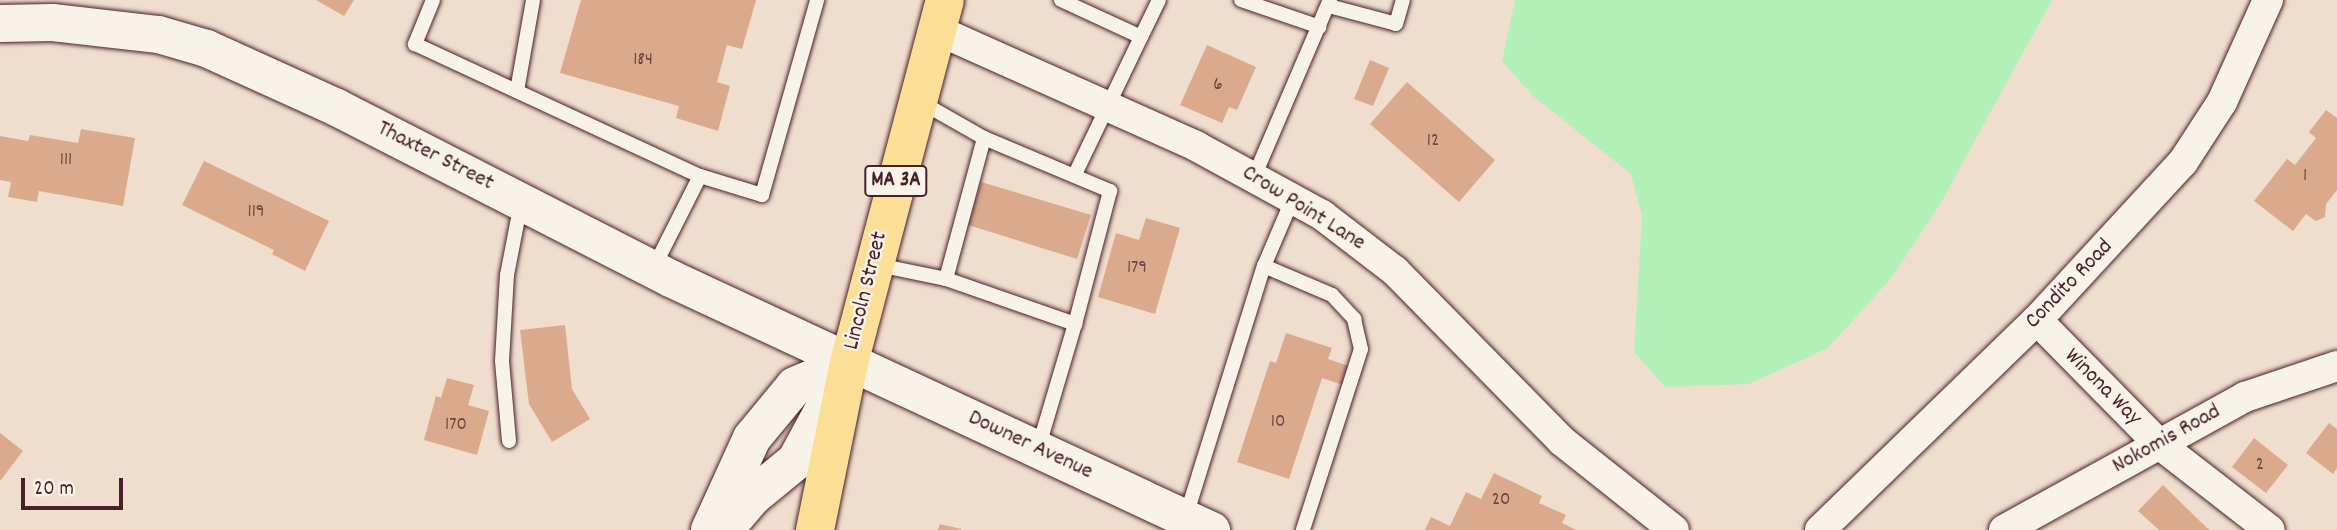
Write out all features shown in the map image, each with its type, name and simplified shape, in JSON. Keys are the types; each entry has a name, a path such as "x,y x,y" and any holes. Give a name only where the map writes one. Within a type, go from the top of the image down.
{"main road":[{"name":"Lincoln Street","path":"710,530 752,439 795,386 849,363 941,15"},
{"path":"724,530 752,497 796,461 849,363"},
{"name":"MA 3A","path":"815,530 849,363"}],"street":[{"name":"Condito Road","path":"1820,530 2037,320 2183,162 2221,102 2268,0"},
{"name":"Crow Point Lane","path":"941,15 1105,104 1293,198 1377,255 1562,441 1664,527"},
{"name":"Thaxter Street","path":"0,23 52,22 158,34 206,48 336,107 653,269 849,363"},
{"name":"Winona Way","path":"2037,320 2159,444 2270,530"},
{"name":"Downer Avenue","path":"849,363 1198,524"},
{"name":"Nokomis Road","path":"2004,530 2245,397 2337,366"}],"lane":[{"path":"433,0 415,44 700,176 762,195 817,0"},
{"path":"517,91 533,0"},
{"path":"1062,0 1141,37"},
{"path":"1074,176 1105,104 1159,0"},
{"path":"1241,0 1320,27"},
{"path":"1254,177 1329,3 1396,24 1403,0"},
{"path":"918,101 984,138 1110,191 1038,450"},
{"path":"946,279 984,138"},
{"path":"653,269 700,176"},
{"path":"1198,524 1264,266 1293,198"},
{"path":"509,441 502,361 507,275 521,202"},
{"path":"873,265 946,279 1075,324"},
{"path":"1264,266 1332,295 1354,319 1361,348 1303,530"}],"green space":[{"path":"1515,0 2052,0 1939,206 1892,277 1828,348 1749,384 1665,387 1634,352 1642,216 1631,174 1533,96 1502,61"}],"building":[{"path":"316,0 354,0 344,16"},
{"path":"581,0 756,0 742,49 727,45 717,82 730,86 718,131 676,118 679,106 560,73"},
{"path":"1207,45 1256,67 1237,110 1229,107 1222,123 1180,105"},
{"path":"1370,60 1389,68 1373,106 1354,99"},
{"path":"1407,82 1495,160 1459,202 1370,124"},
{"path":"2326,110 2337,118 2337,190 2326,204 2325,217 2316,221 2306,214 2293,231 2254,201 2287,159 2295,165 2316,138 2309,132"},
{"path":"81,129 135,138 123,206 39,191 37,202 8,197 11,182 0,180 0,136 28,141 30,135 78,143"},
{"path":"204,161 329,221 305,271 272,254 274,250 182,205"},
{"path":"981,182 1091,215 1077,259 968,225"},
{"path":"1146,218 1180,228 1155,314 1098,297 1116,233 1139,240"},
{"path":"565,325 572,389 590,419 552,442 529,404 520,330"},
{"path":"1286,333 1332,348 1328,359 1349,366 1343,385 1322,378 1289,479 1237,462 1270,361 1276,363"},
{"path":"447,378 474,385 468,405 489,411 477,455 424,440 436,396 441,398"},
{"path":"2329,423 2337,429 2337,468 2333,474 2306,453"},
{"path":"0,433 23,451 0,481"},
{"path":"2254,438 2288,465 2266,493 2232,467"},
{"path":"1494,473 1542,496 1539,503 1566,515 1562,523 1576,530 1425,530 1431,517 1450,526 1466,492 1481,499"},
{"path":"2163,485 2209,530 2159,530 2138,511"},
{"path":"940,524 961,529 961,530 938,530"}]}
